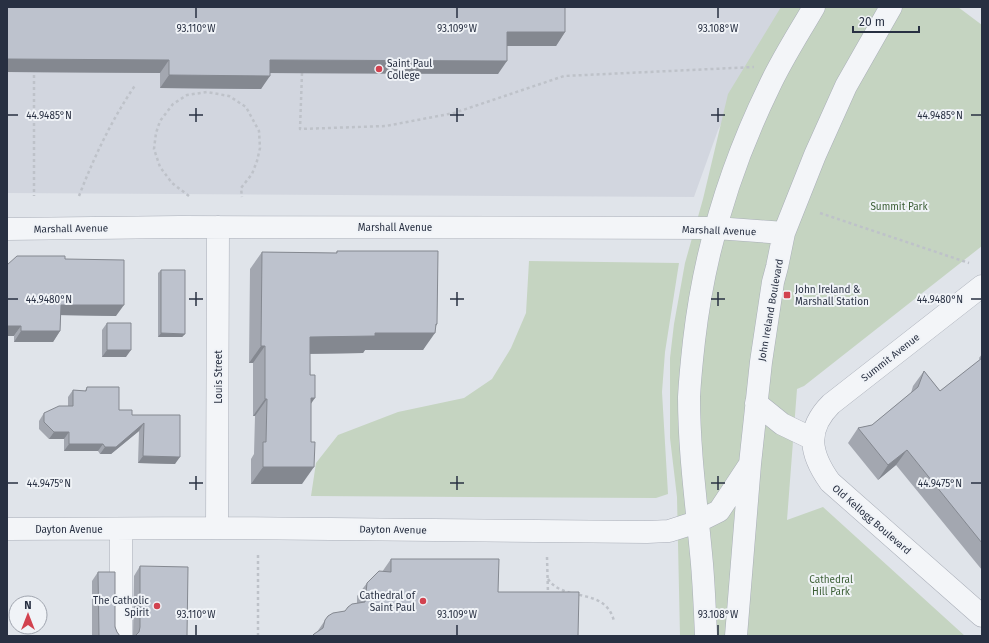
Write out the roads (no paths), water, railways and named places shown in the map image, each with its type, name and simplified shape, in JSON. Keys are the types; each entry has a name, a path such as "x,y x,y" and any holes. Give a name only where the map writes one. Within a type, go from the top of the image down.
{"street":[{"path":"706,636 702,564 690,435 689,395 697,315 704,275 736,161 752,122 781,63 814,7"},
{"name":"John Ireland Boulevard","path":"736,636 756,403 767,316 784,233 815,155 846,86 891,7"},
{"name":"Marshall Avenue","path":"7,229 218,227 716,228 784,233"},
{"name":"Louis Street","path":"217,528 218,227"},
{"name":"Summit Avenue","path":"813,439 816,424 822,413 830,404 982,286"},
{"path":"756,403 782,424 813,439"},
{"name":"Old Kellogg Boulevard","path":"813,439 819,464 830,482 982,616"},
{"name":"Dayton Avenue","path":"7,529 217,528 669,531 697,522 719,511 750,464"},
{"path":"121,529 121,636"}],"place":[{"name":"Saint Paul College","path":"379,69"},
{"name":"John Ireland & Marshall Station","path":"787,295"},
{"name":"Cathedral of Saint Paul","path":"423,601"},
{"name":"The Catholic Spirit","path":"157,606"}],"park label":[{"name":"Summit Park","path":"899,206"},
{"name":"Cathedral Hill Park","path":"831,584"}]}
